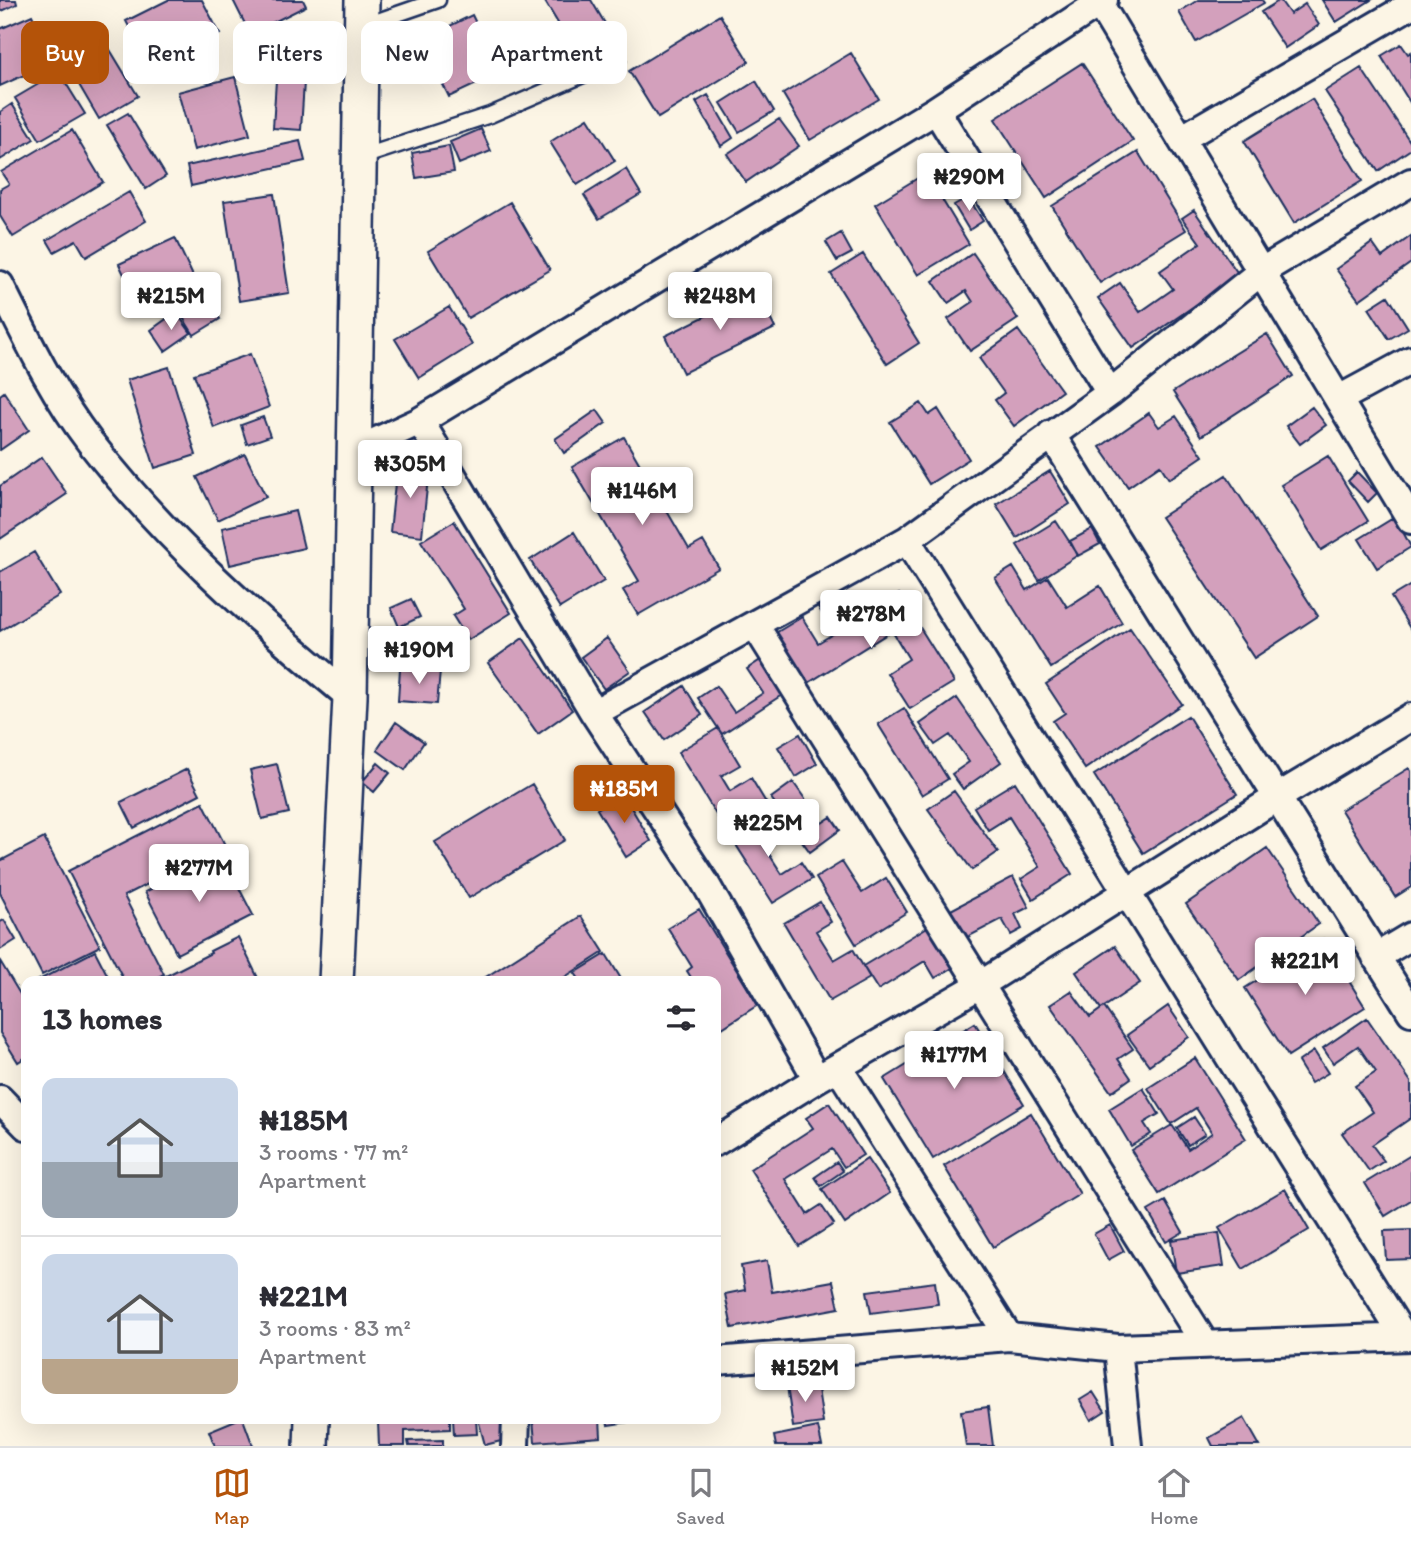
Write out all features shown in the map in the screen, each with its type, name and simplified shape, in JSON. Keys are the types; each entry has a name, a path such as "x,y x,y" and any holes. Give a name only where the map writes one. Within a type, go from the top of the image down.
{"street":[{"path":"355,451 420,421 936,110 1101,1 1411,520"},
{"path":"1181,139 1411,5"},
{"path":"335,976 349,697 361,13"},
{"path":"936,110 1110,393"},
{"path":"594,713 907,540 1051,433 1110,393 1262,271 1411,182"},
{"path":"0,285 43,372 90,442 170,536 265,627 349,697"},
{"path":"1339,399 1411,360"},
{"path":"420,421 594,713 827,1073 1009,1337"},
{"path":"1051,433 1411,1012"},
{"path":"907,540 1408,1337"},
{"path":"755,625 1205,1343"},
{"path":"721,1139 827,1073 980,985 1276,798 1411,717"},
{"path":"1376,957 1411,936"},
{"path":"0,1099 21,1121"},
{"path":"721,1361 1009,1337 1118,1348 1408,1337"},
{"path":"1118,1348 1128,1446"},
{"path":"311,1446 312,1424"},
{"path":"515,1446 516,1424"}],"lane":[{"path":"361,13 438,0"},
{"path":"359,158 490,115 562,84"}],"building":[{"path":"0,0 16,0 17,4 0,12"},
{"path":"168,0 202,0 213,21 126,21"},
{"path":"233,0 303,0 306,6 276,21 244,21"},
{"path":"544,0 591,0 604,21 557,21"},
{"path":"1198,0 1262,0 1264,3 1196,42 1179,12"},
{"path":"1280,0 1290,14 1305,4 1319,25 1285,48 1261,12"},
{"path":"1322,0 1371,0 1336,22"},
{"path":"32,15 35,21 21,21 21,76 0,86 0,29"},
{"path":"472,15 475,21 467,21 467,84 477,84 449,97 443,84 453,84 453,24"},
{"path":"720,15 749,62 658,118 629,71"},
{"path":"1401,44 1408,54 1411,52 1411,104 1381,56"},
{"path":"109,48 123,71 123,84 131,84 138,96 99,119 79,84 109,84"},
{"path":"851,53 879,99 810,140 783,94"},
{"path":"1082,63 1133,141 1046,198 995,119"},
{"path":"1361,68 1411,143 1411,149 1378,171 1325,91"},
{"path":"233,78 233,84 237,84 250,135 194,150 178,92 219,84 219,81"},
{"path":"756,81 774,111 739,132 721,103"},
{"path":"39,84 66,84 85,114 40,140 15,98"},
{"path":"276,84 304,84 301,130 273,128"},
{"path":"708,95 733,138 721,146 696,102"},
{"path":"1312,99 1362,181 1294,223 1244,141"},
{"path":"12,104 34,139 0,160 0,112"},
{"path":"128,113 166,176 146,189 107,125"},
{"path":"588,118 615,161 577,185 550,142"},
{"path":"779,119 799,146 746,182 727,154"},
{"path":"481,129 491,151 459,164 450,142"},
{"path":"72,130 103,182 13,237 0,216 0,189 9,184 1,172"},
{"path":"300,141 305,161 191,186 187,166"},
{"path":"449,146 454,172 416,178 412,153"},
{"path":"1138,152 1186,230 1100,283 1052,206"},
{"path":"626,169 641,194 599,219 584,195"},
{"path":"926,173 969,244 918,275 875,204"},
{"path":"129,192 146,221 86,257 76,240 54,252 47,240"},
{"path":"274,194 289,293 239,301 224,201"},
{"path":"968,197 983,221 969,230 954,205"},
{"path":"510,202 550,270 468,318 428,251"},
{"path":"1194,210 1239,275 1133,348 1098,298 1120,283 1140,312 1173,289 1160,271 1200,243 1182,218"},
{"path":"841,233 852,253 837,261 826,242"},
{"path":"1411,236 1411,263 1359,300 1336,269 1372,243 1382,257"},
{"path":"175,238 193,276 137,302 119,264"},
{"path":"973,253 1018,319 970,351 948,319 973,302 966,291 948,303 933,281"},
{"path":"863,254 919,343 887,364 831,274"},
{"path":"196,281 220,319 194,335 170,297"},
{"path":"756,291 775,328 683,373 665,336"},
{"path":"1388,296 1408,328 1389,339 1369,308"},
{"path":"449,307 472,345 419,378 395,339"},
{"path":"176,312 191,333 165,351 151,330"},
{"path":"1018,330 1062,391 1014,426 995,400 1004,393 979,358"},
{"path":"1267,334 1293,376 1201,436 1173,392"},
{"path":"250,354 269,407 214,428 194,374"},
{"path":"169,367 196,455 155,468 127,380"},
{"path":"4,392 29,430 0,450 0,395"},
{"path":"921,403 929,415 938,409 969,459 929,484 890,422"},
{"path":"1312,407 1326,425 1300,444 1286,426"},
{"path":"597,410 606,423 564,453 555,439"},
{"path":"1149,413 1159,427 1176,416 1203,456 1169,479 1160,465 1128,487 1100,447"},
{"path":"263,417 270,436 247,444 241,425"},
{"path":"624,437 689,549 703,541 719,568 638,615 623,590 639,581 572,467"},
{"path":"245,454 266,497 218,520 197,477"},
{"path":"1328,456 1368,521 1321,550 1281,485"},
{"path":"42,457 67,494 0,539 0,486"},
{"path":"397,464 429,468 422,536 390,532"},
{"path":"1050,471 1070,504 1017,538 996,504"},
{"path":"1357,472 1377,493 1368,502 1348,481"},
{"path":"1226,475 1318,616 1254,658 1161,517"},
{"path":"295,511 304,548 230,565 222,528"},
{"path":"1395,517 1411,547 1377,568 1359,539"},
{"path":"454,521 511,613 468,640 453,616 464,609 421,541"},
{"path":"1056,521 1078,555 1039,580 1017,545"},
{"path":"1092,529 1100,544 1078,556 1070,541"},
{"path":"574,532 604,581 560,608 530,560"},
{"path":"34,552 60,595 0,631 0,572"},
{"path":"1013,567 1027,590 1048,577 1067,607 1100,586 1122,623 1051,668 995,578"},
{"path":"1411,585 1411,630 1391,597"},
{"path":"839,592 855,619 833,631 817,605"},
{"path":"899,594 954,682 910,709 887,673 909,659 892,631 805,685 774,634 802,617 818,643"},
{"path":"411,599 420,617 399,627 391,608"},
{"path":"1130,628 1182,704 1085,769 1053,721 1065,713 1046,684"},
{"path":"523,638 572,710 538,734 488,663"},
{"path":"607,638 630,671 604,689 581,657"},
{"path":"765,657 788,691 722,734 698,698 716,686 734,712 763,693 747,669"},
{"path":"400,668 440,671 437,704 398,701"},
{"path":"684,686 702,715 664,740 645,712"},
{"path":"957,698 1001,762 963,789 952,774 969,762 950,735 935,745 920,724"},
{"path":"904,708 948,779 922,795 878,724"},
{"path":"1188,716 1237,794 1143,853 1094,775"},
{"path":"396,722 424,742 405,770 377,750"},
{"path":"718,728 740,765 721,776 730,791 751,778 768,806 726,831 678,752"},
{"path":"800,734 817,764 796,777 778,747"},
{"path":"378,763 390,773 374,792 362,782"},
{"path":"277,764 289,813 262,819 250,770"},
{"path":"1409,768 1411,887 1395,897 1341,810"},
{"path":"187,769 200,794 134,828 121,802"},
{"path":"793,782 822,823 831,817 840,830 810,852 771,798"},
{"path":"1015,782 1072,874 1033,899 1021,879 1040,867 1009,817 988,830 974,807"},
{"path":"532,784 565,840 469,898 435,842"},
{"path":"954,791 998,852 972,870 928,809"},
{"path":"623,794 651,841 626,857 597,809"},
{"path":"203,802 225,845 124,896 164,974 160,976 122,976 68,871"},
{"path":"769,813 782,834 764,846 782,874 801,862 812,879 773,903 731,837"},
{"path":"44,838 100,946 42,975 0,893 0,861"},
{"path":"1267,848 1319,924 1239,980 1186,904"},
{"path":"221,853 253,915 177,954 145,892"},
{"path":"842,862 862,893 886,878 907,912 856,944 816,878"},
{"path":"1013,877 1029,907 1015,914 1022,929 1011,935 1002,919 962,940 947,912"},
{"path":"820,902 831,922 816,931 834,960 853,949 870,978 830,1001 784,923"},
{"path":"699,909 758,1005 722,1028 721,976 690,976 687,971 692,967 668,928"},
{"path":"581,916 604,952 566,976 487,976"},
{"path":"4,920 16,940 0,950 0,922"},
{"path":"929,926 954,967 935,978 925,961 878,990 863,966"},
{"path":"238,937 257,976 166,976 211,953 210,951"},
{"path":"1323,939 1365,1007 1288,1056 1245,988"},
{"path":"1115,946 1140,983 1101,1009 1076,972"},
{"path":"95,951 108,976 47,976"},
{"path":"606,954 619,976 577,976 575,973"},
{"path":"0,961 21,996 21,1060 18,1062 0,1033"},
{"path":"1071,991 1090,1017 1104,1007 1133,1049 1118,1059 1131,1078 1111,1092 1050,1005"},
{"path":"1168,1006 1189,1037 1149,1065 1127,1035"},
{"path":"1367,1018 1411,1082 1411,1118 1372,1145 1384,1161 1369,1171 1342,1133 1373,1112 1355,1086 1376,1072 1358,1046 1333,1063 1323,1048"},
{"path":"975,1023 1024,1104 933,1159 884,1079"},
{"path":"1314,1051 1328,1073 1311,1083 1298,1062"},
{"path":"1195,1058 1246,1139 1159,1194 1131,1150 1172,1125 1188,1149 1212,1133 1196,1108 1171,1124 1148,1088"},
{"path":"1143,1088 1159,1114 1144,1123 1151,1134 1131,1146 1109,1109"},
{"path":"829,1103 863,1155 844,1167 832,1149 785,1179 807,1214 821,1205 834,1224 799,1246 750,1169 813,1128 806,1118"},
{"path":"1031,1113 1080,1194 993,1247 944,1166"},
{"path":"1194,1117 1205,1134 1188,1145 1177,1128"},
{"path":"1411,1155 1411,1200 1385,1216 1365,1183"},
{"path":"867,1159 890,1193 845,1224 822,1189"},
{"path":"837,1162 843,1171 821,1186 815,1177"},
{"path":"1285,1189 1309,1230 1243,1269 1219,1228"},
{"path":"1165,1201 1183,1232 1166,1242 1148,1211"},
{"path":"1110,1225 1124,1251 1108,1260 1094,1234"},
{"path":"1411,1230 1411,1259 1386,1260 1384,1231"},
{"path":"1219,1233 1224,1266 1176,1273 1171,1240"},
{"path":"767,1261 772,1292 833,1281 839,1308 732,1328 725,1294 745,1290 741,1266"},
{"path":"935,1282 938,1304 871,1313 867,1291"},
{"path":"817,1382 823,1423 793,1427 787,1386"},
{"path":"1093,1392 1105,1411 1091,1420 1080,1400"},
{"path":"988,1407 993,1446 966,1446 961,1411"},
{"path":"1244,1418 1260,1446 1213,1446 1209,1438"},
{"path":"226,1424 245,1424 253,1446 215,1446 209,1431"},
{"path":"378,1424 450,1424 450,1429 405,1431 405,1446 379,1446"},
{"path":"453,1424 476,1424 477,1434 454,1435"},
{"path":"479,1424 505,1424 509,1439 485,1445"},
{"path":"533,1424 600,1424 601,1437 535,1442"},
{"path":"818,1427 822,1446 776,1446 774,1436"},
{"path":"443,1440 443,1446 409,1446 408,1441"}]}
